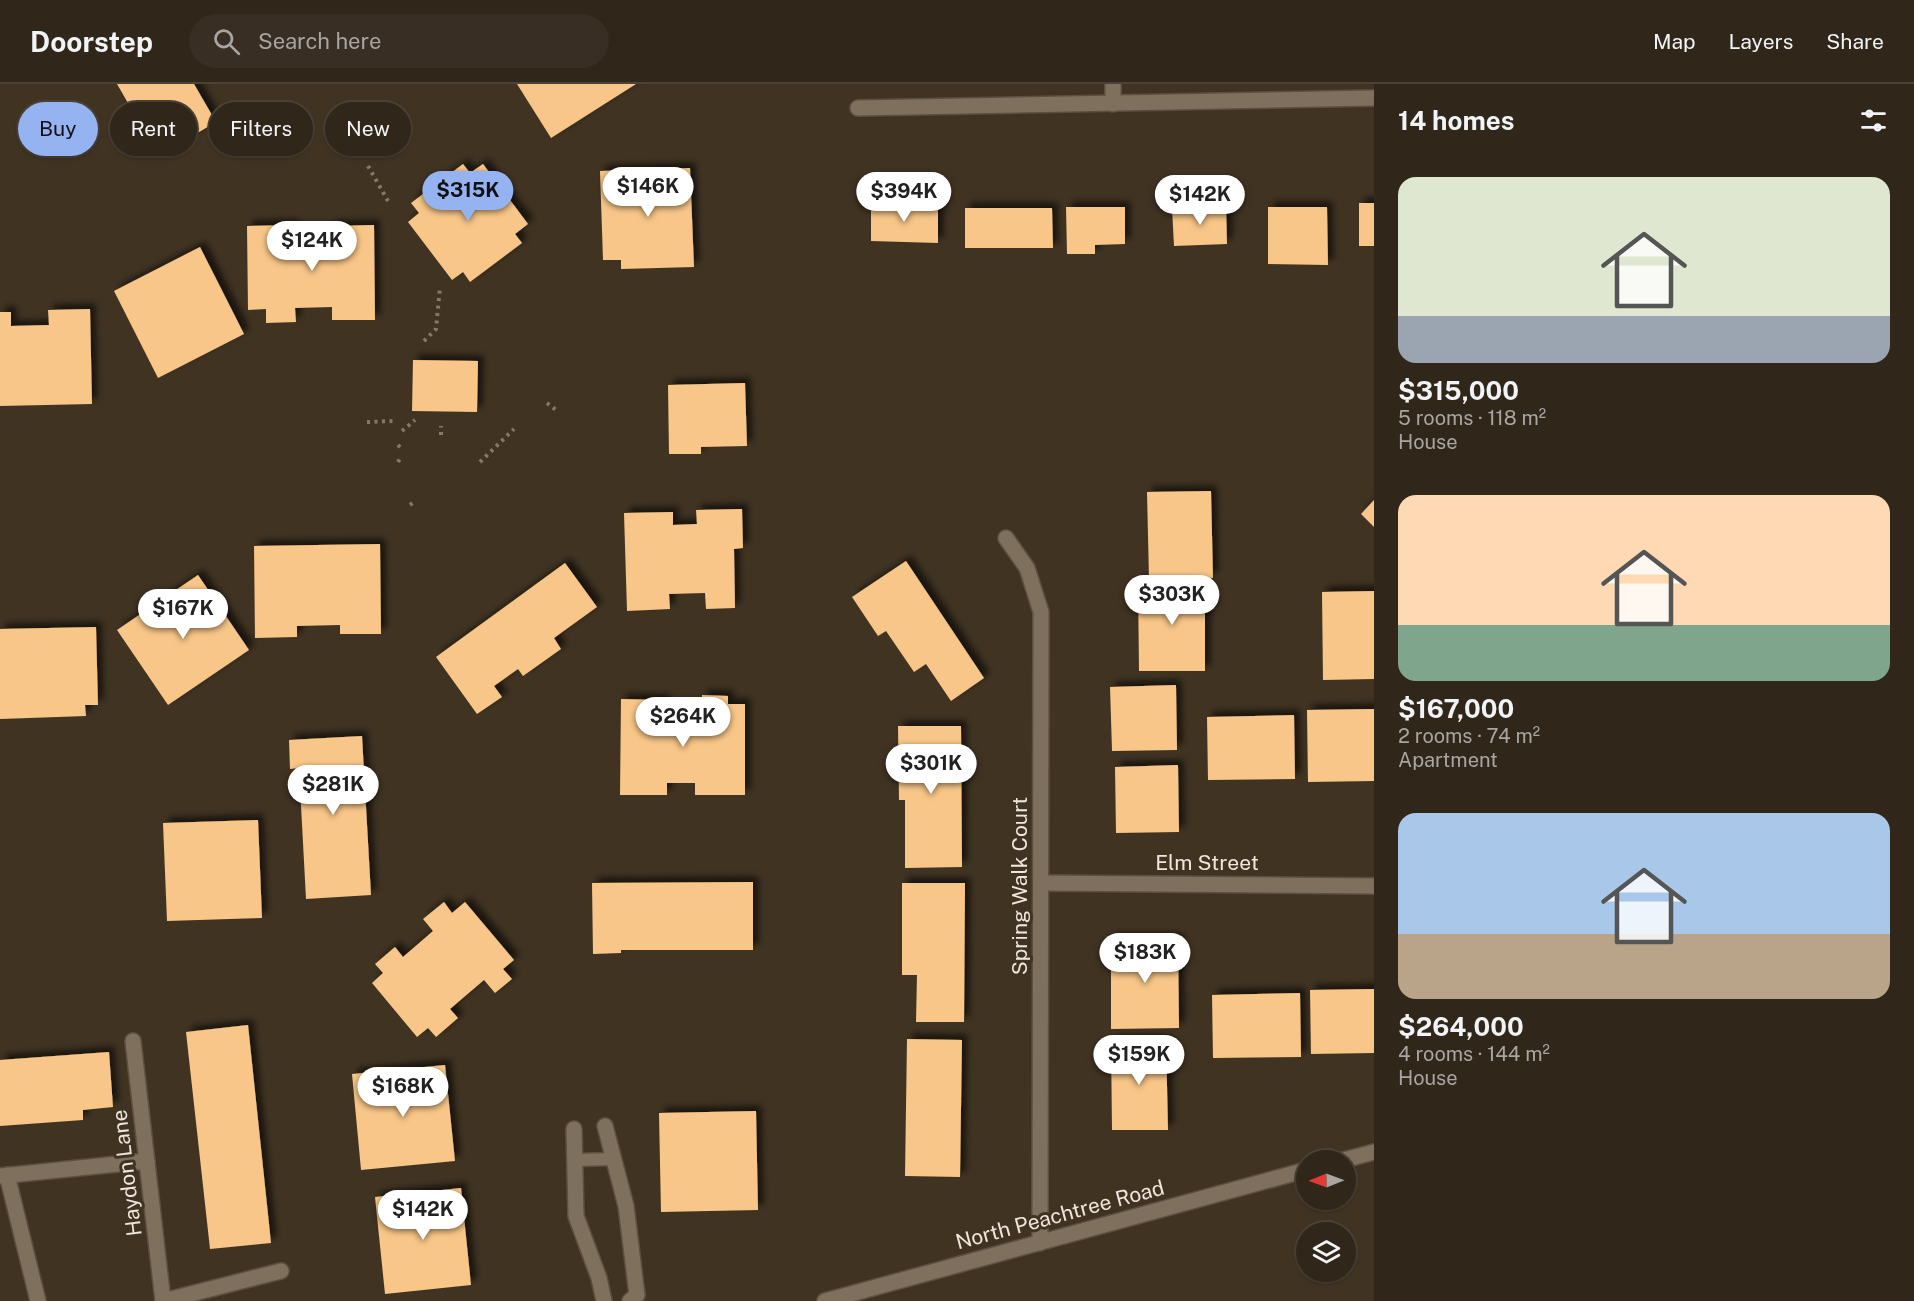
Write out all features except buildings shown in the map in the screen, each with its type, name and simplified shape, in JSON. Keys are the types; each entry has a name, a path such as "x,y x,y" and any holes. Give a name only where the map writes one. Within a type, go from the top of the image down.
{"street":[{"path":"1113,84 1113,104"},
{"path":"858,108 1374,98"},
{"name":"Spring Walk Court","path":"1006,538 1027,568 1041,612 1040,1243"},
{"name":"Elm Street","path":"1041,883 1374,886"},
{"name":"Haydon Lane","path":"133,1041 163,1301"},
{"path":"605,1126 626,1206 637,1295 630,1301"},
{"path":"574,1130 576,1216 604,1301"},
{"path":"1356,1157 1374,1152"},
{"path":"38,1301 3,1175 147,1161"},
{"name":"North Peachtree Road","path":"825,1301 1296,1173"},
{"path":"163,1301 281,1271"}],"lane":[{"path":"574,1160 613,1159"}],"path":[{"path":"368,166 388,201"},
{"path":"424,341 436,329 440,287"},
{"path":"547,403 556,410"},
{"path":"402,431 415,420"},
{"path":"368,422 395,421"},
{"path":"441,426 441,435"},
{"path":"480,462 514,429"},
{"path":"398,462 402,457"},
{"path":"410,506 414,502"}]}
